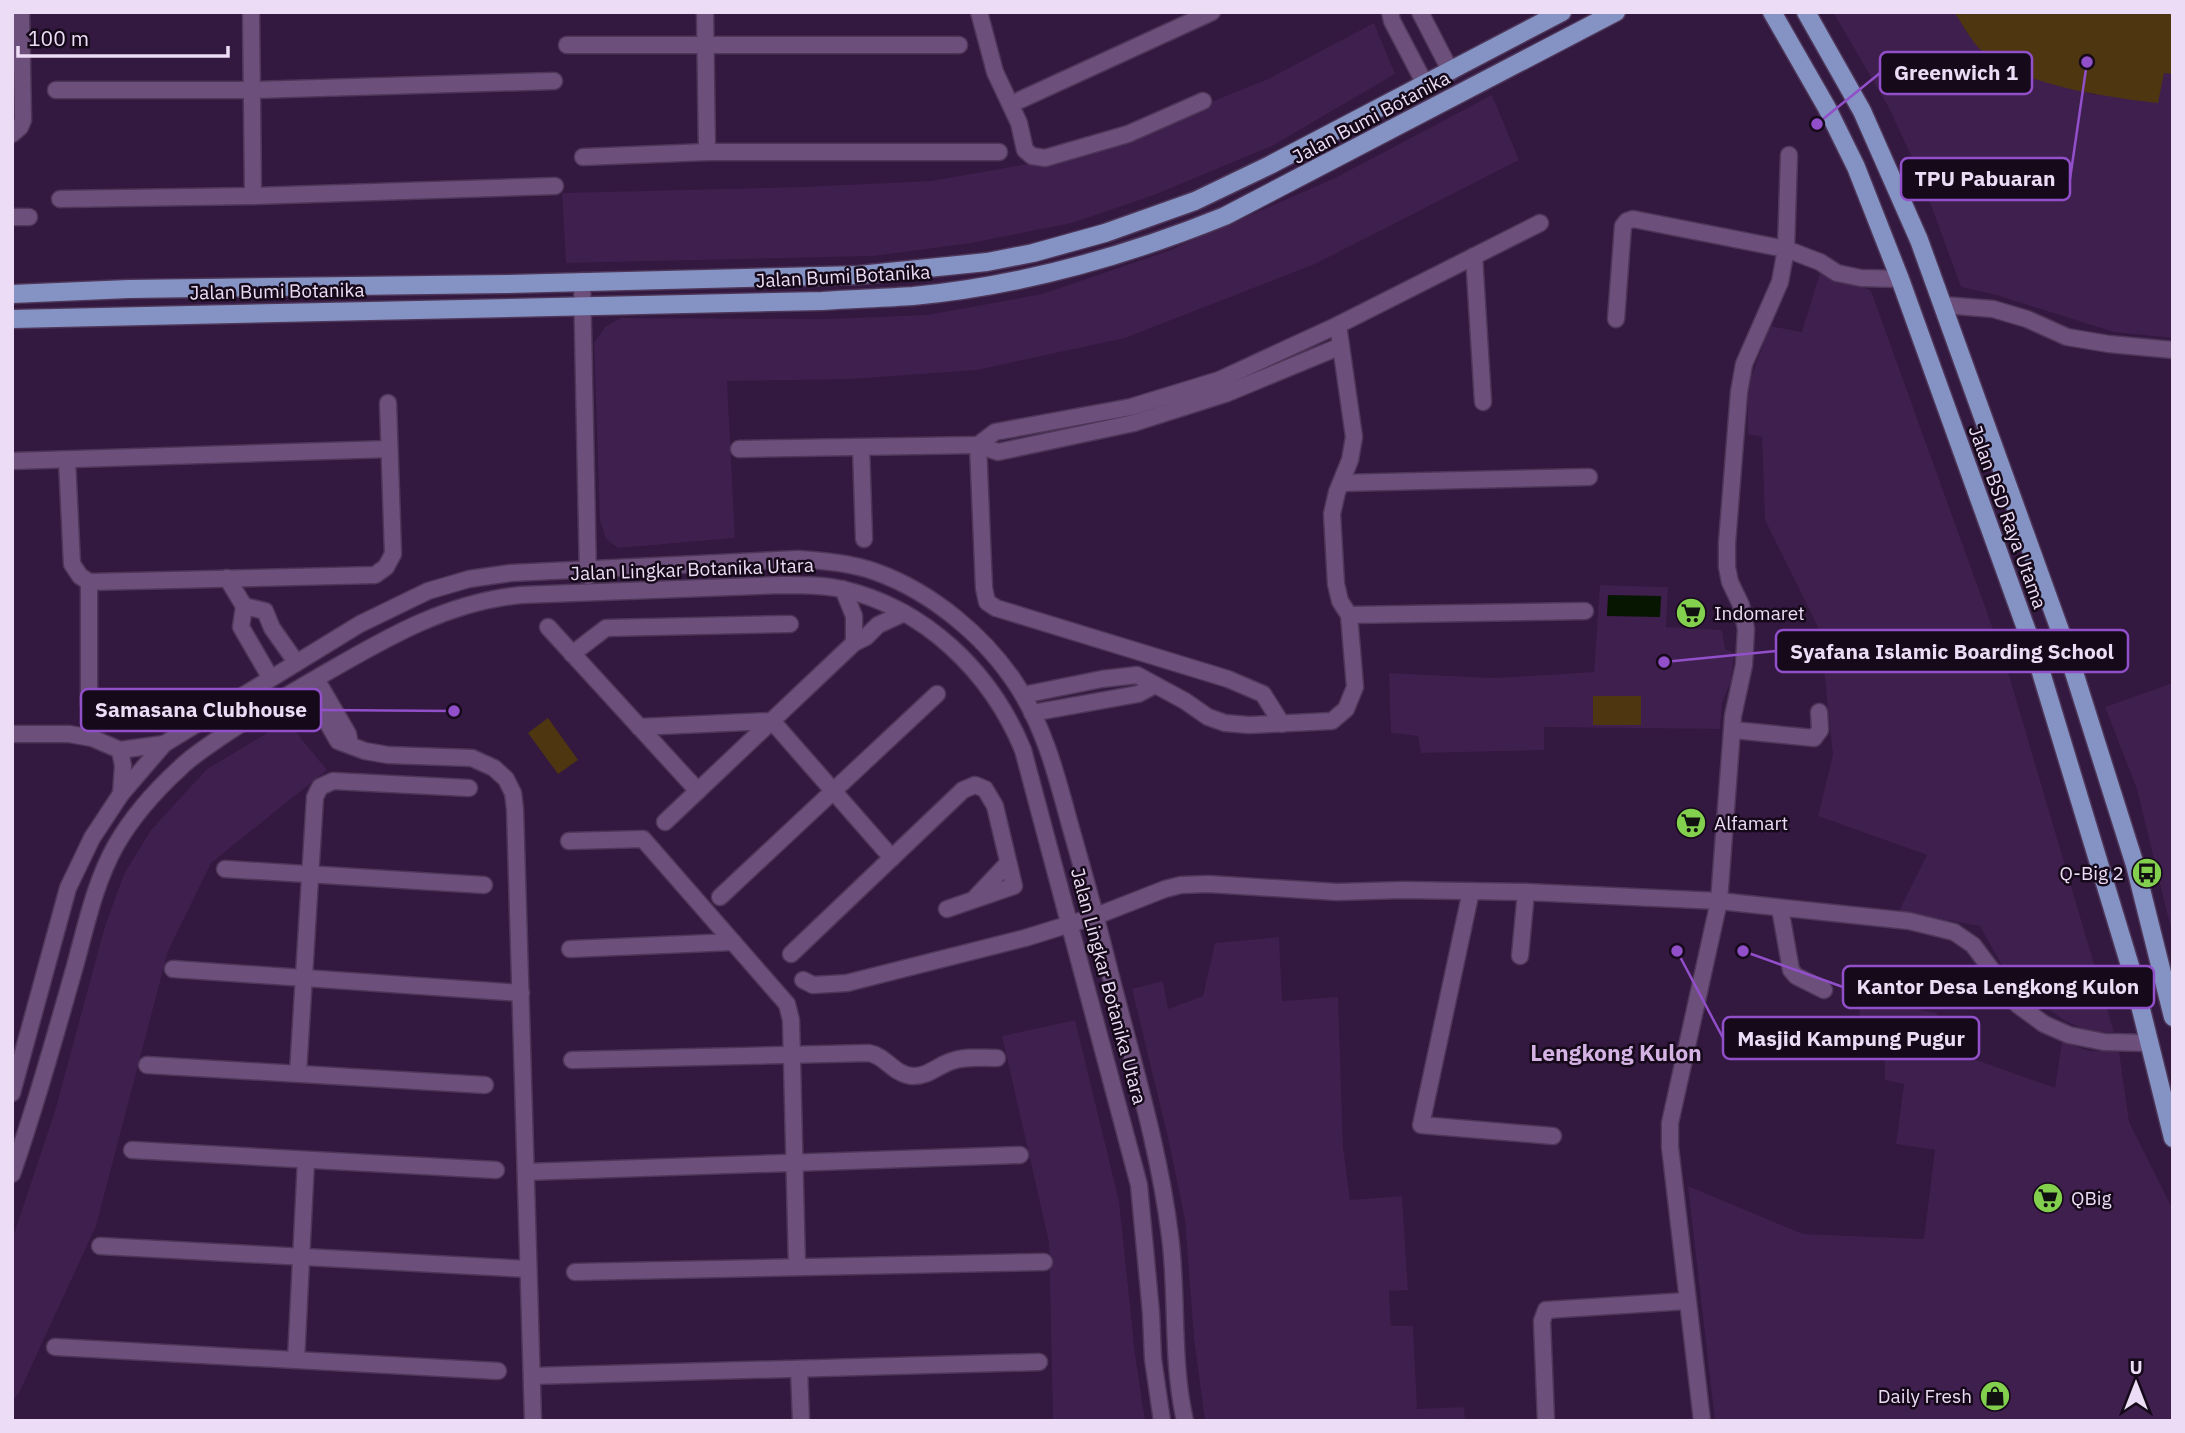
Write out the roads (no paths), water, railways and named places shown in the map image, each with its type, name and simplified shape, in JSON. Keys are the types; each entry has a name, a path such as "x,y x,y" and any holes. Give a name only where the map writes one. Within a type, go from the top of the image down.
{"main road":[{"name":"Jalan Bumi Botanika","path":"12,294 129,289 859,275 948,267 1033,253 1165,213 1270,165 1562,12"},
{"name":"Jalan Bumi Botanika","path":"12,319 822,301 915,295 988,285 1065,269 1175,236 1224,216 1294,182 1616,12"},
{"name":"Jalan BSD Raya Utama","path":"1772,12 1827,108 1850,155 1900,279 2036,659 2131,969 2173,1138"},
{"name":"Jalan BSD Raya Utama","path":"1806,12 1862,111 1890,170 1943,305 2066,647 2135,865 2173,1017"},
{"path":"1165,213 1175,236"},
{"path":"129,289 131,315"},
{"path":"2036,659 2066,647"}],"street":[{"path":"12,134 23,120 17,48 21,12"},
{"path":"251,12 253,196"},
{"path":"705,12 707,152"},
{"path":"979,12 995,72 1014,112 1026,150 1032,156 1045,158 1128,134 1203,101"},
{"path":"1390,12 1392,22 1425,84"},
{"path":"1420,12 1451,72"},
{"path":"1020,100 1201,14"},
{"path":"567,45 960,44"},
{"path":"56,90 253,90 554,81"},
{"path":"583,157 707,152 999,152"},
{"path":"1702,1421 1670,1147 1670,1123 1719,901 1733,730 1744,664 1746,629 1741,605 1730,582 1727,567 1739,392 1744,364 1780,282 1786,249 1789,155"},
{"path":"60,199 555,186"},
{"path":"1616,319 1622,226 1633,219 1786,249 1820,262 1836,273 1861,278 1900,279"},
{"path":"978,445 995,432 1131,407 1219,380 1338,325 1540,223"},
{"path":"1475,256 1483,402"},
{"path":"582,281 588,593"},
{"path":"1943,305 1993,309 2027,319 2067,337 2173,350"},
{"path":"1023,695 1102,679 1137,676 1208,717 1226,723 1332,721 1346,709 1355,687 1349,615 1340,601 1336,584 1332,514 1350,460 1354,437 1338,325"},
{"path":"739,449 978,445 998,452 1134,423 1225,394 1341,346"},
{"path":"67,460 72,564 89,583 375,575 386,567 393,554 388,403"},
{"path":"978,445 984,588 988,602 996,608 1228,679 1263,694 1282,724"},
{"path":"861,447 864,539"},
{"path":"12,461 390,449"},
{"path":"1341,483 1589,477"},
{"name":"Jalan Lingkar Botanika Utara","path":"12,1093 68,888 92,838 121,794 164,744 270,677 360,624 428,591 469,579 511,573 798,559 828,561 874,571 898,581 953,617 989,649 1023,695 1050,754 1096,916 1159,1166 1171,1240 1176,1355 1185,1421"},
{"path":"228,578 244,606 241,627 270,677"},
{"path":"89,583 89,705"},
{"name":"Jalan Lingkar Botanika Utara","path":"13,1168 96,892 116,845 145,804 181,766 245,721 407,626 466,604 508,596 783,585 843,589 882,602 904,613 953,649 980,676 1010,723 1028,766 1134,1163 1145,1241 1153,1359 1162,1421"},
{"path":"843,589 854,616 854,643"},
{"path":"244,606 265,611 272,628 296,662"},
{"path":"1349,615 1585,611"},
{"path":"665,822 854,643 866,637 878,625 904,613"},
{"path":"572,654 606,628 790,624"},
{"path":"548,627 698,790"},
{"path":"311,682 348,734 350,745 388,755 472,758 494,768 506,779 513,793 533,1421"},
{"path":"1032,713 1138,694 1155,685"},
{"path":"720,897 937,694"},
{"path":"1733,730 1814,738 1820,730 1819,712"},
{"path":"639,727 772,721"},
{"path":"772,721 892,858"},
{"path":"12,734 69,734 92,738 120,750 164,744"},
{"path":"120,750 123,766 121,794"},
{"path":"298,1073 315,797 320,787 333,781 469,788"},
{"path":"791,954 962,790 975,785 985,789 995,806 1014,886 947,909"},
{"path":"569,841 643,839 788,1004 791,1020 797,1268"},
{"path":"225,869 484,885"},
{"path":"803,980 813,985 847,983 1026,938 1181,885 1208,884 1337,892 1526,892 1719,901 1909,922 1954,932 1973,946 2018,1005 2045,1024 2069,1035 2104,1042 2150,1043"},
{"path":"1471,891 1421,1125 1553,1136"},
{"path":"1520,956 1526,892"},
{"path":"1780,908 1791,970 1796,976 1824,990"},
{"path":"570,948 733,943"},
{"path":"173,969 521,993"},
{"path":"572,1060 792,1054 878,1055 892,1069 910,1076 934,1071 960,1059 997,1058"},
{"path":"146,1065 485,1085"},
{"path":"132,1150 496,1170"},
{"path":"526,1172 1020,1155"},
{"path":"296,1360 306,1160"},
{"path":"1145,1241 1171,1240"},
{"path":"100,1246 528,1269"},
{"path":"575,1272 1044,1262"},
{"path":"1546,1421 1542,1321 1546,1310 1687,1301"},
{"path":"55,1347 498,1371"},
{"path":"532,1376 1038,1362"},
{"path":"799,1369 801,1421"}],"place":[{"name":"TPU Pabuaran","path":"2087,62"},
{"name":"Greenwich 1","path":"1817,124"},
{"name":"Indomaret","path":"1691,613"},
{"name":"Syafana Islamic Boarding School","path":"1664,662"},
{"name":"Samasana Clubhouse","path":"454,711"},
{"name":"Alfamart","path":"1691,823"},
{"name":"Q-Big 2","path":"2147,873"},
{"name":"Masjid Kampung Pugur","path":"1677,951"},
{"name":"Kantor Desa Lengkong Kulon","path":"1743,951"},
{"name":"QBig","path":"2048,1198"},
{"name":"Daily Fresh","path":"1995,1396"}],"district":[{"name":"Lengkong Kulon","path":"1616,1052"}]}
